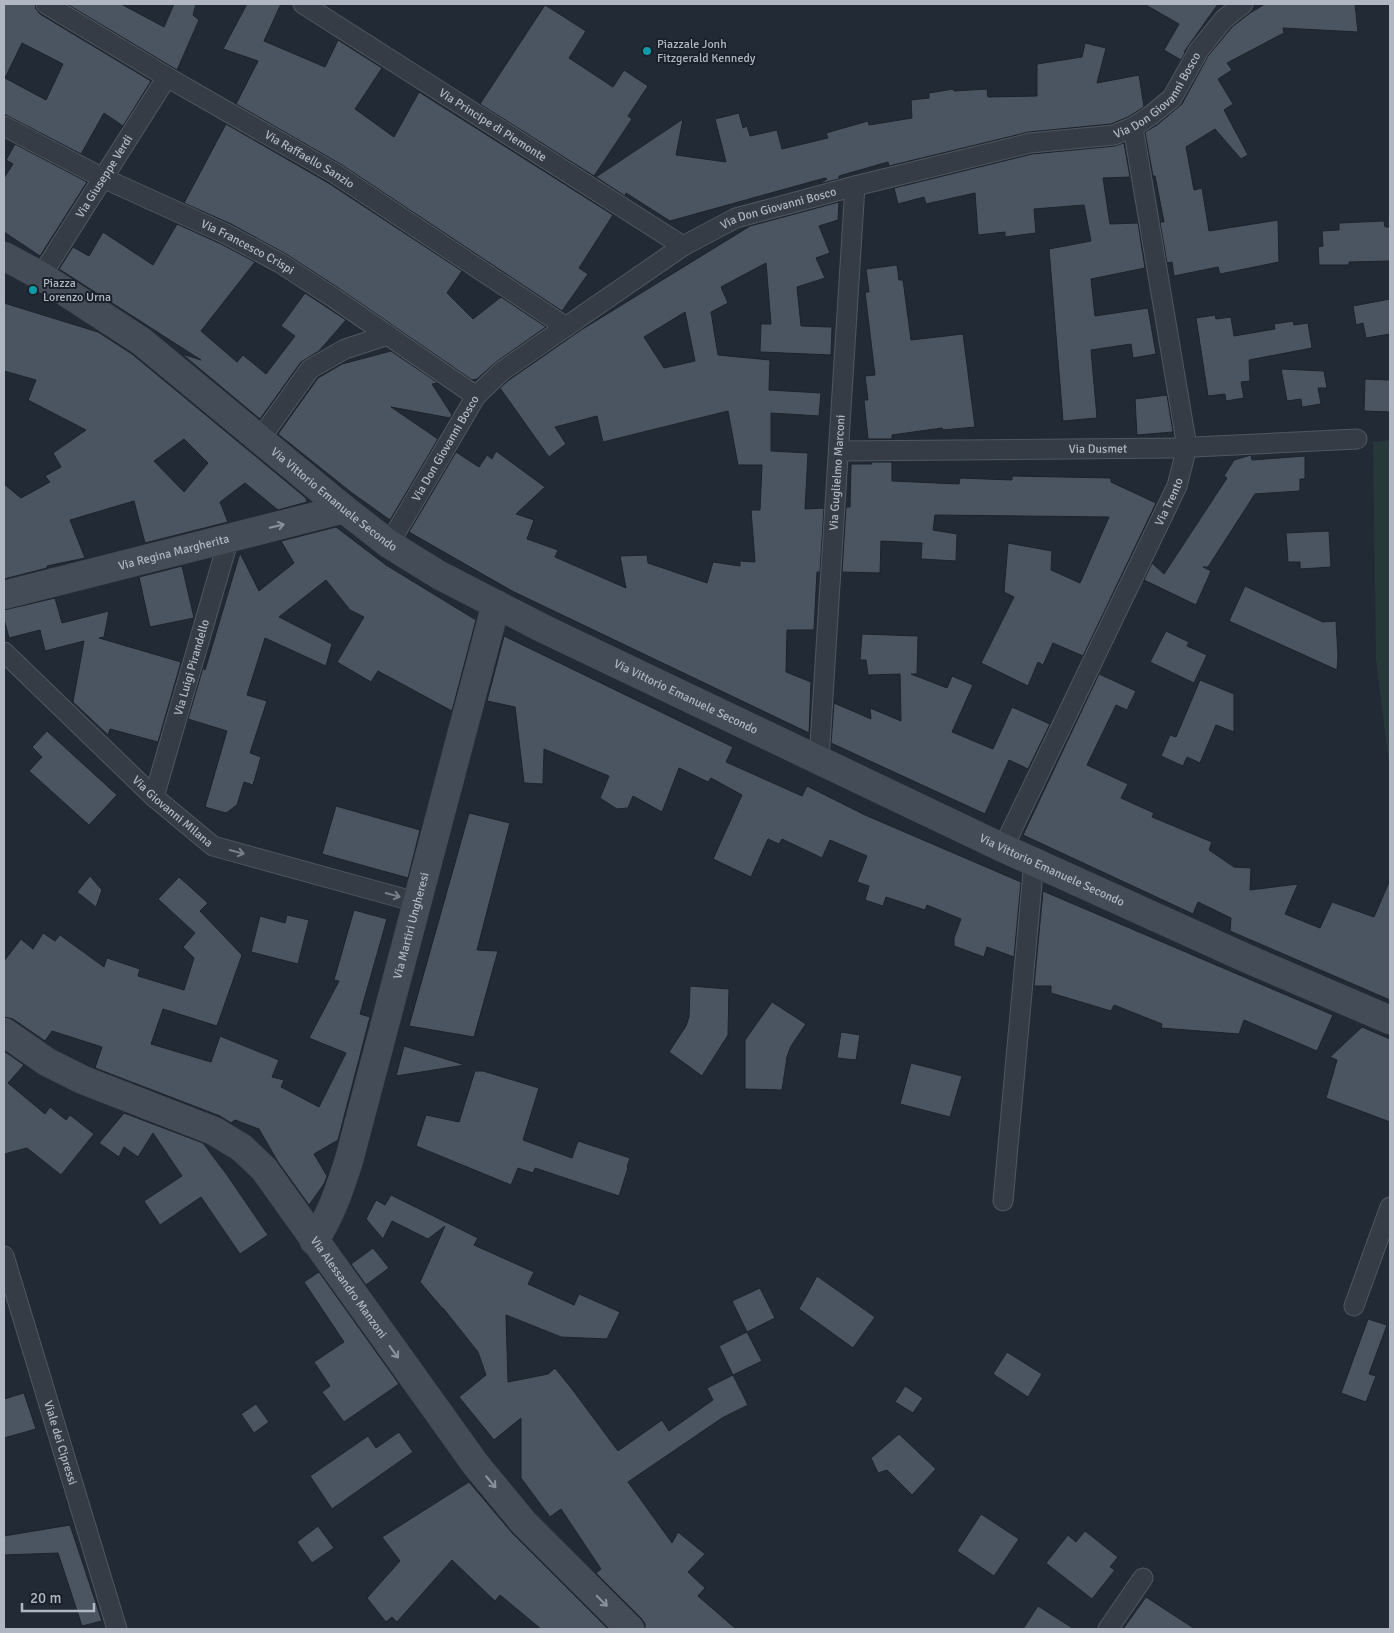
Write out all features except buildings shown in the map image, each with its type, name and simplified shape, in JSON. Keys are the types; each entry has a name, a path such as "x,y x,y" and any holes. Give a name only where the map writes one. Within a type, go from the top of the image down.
{"street":[{"name":"Via Raffaello Sanzio","path":"46,4 167,77 336,174 566,327"},
{"name":"Via Principe di Piemonte","path":"303,4 683,246"},
{"name":"Via Don Giovanni Bosco","path":"389,544 476,396 502,371 683,246 736,218 855,186 1030,143 1114,134 1133,127 1172,98 1199,50 1224,19 1242,4"},
{"name":"Via Giuseppe Verdi","path":"41,276 167,77"},
{"name":"Via Francesco Crispi","path":"4,126 103,178 226,234 280,263 476,396"},
{"name":"Via Trento","path":"1003,848 1177,486 1188,447 1133,127"},
{"name":"Via Guglielmo Marconi","path":"819,760 855,186"},
{"name":"Via Vittorio Emanuele Secondo","path":"4,256 41,276 141,341 344,509 389,544 439,575 544,629 1003,848 1248,959 1390,1020"},
{"path":"260,439 310,370 345,349 388,335"},
{"name":"Via Dusmet","path":"838,451 1188,447 1357,439"},
{"name":"Via Regina Margherita","path":"4,595 344,509"},
{"name":"Via Luigi Pirandello","path":"154,797 230,538"},
{"name":"Via Martiri Ungheresi","path":"314,1241 324,1227 349,1160 496,604"},
{"name":"Via Giovanni Milana","path":"4,652 154,797 213,846 416,902"},
{"path":"1003,1200 1034,861"},
{"name":"Via Alessandro Manzoni","path":"4,1032 47,1062 83,1080 214,1131 242,1148 264,1169 476,1465 524,1523 630,1629"},
{"path":"1354,1306 1390,1207"},
{"name":"Viale dei Cipressi","path":"4,1256 117,1629"},
{"path":"1108,1629 1143,1578"}],"shaded area":[{"path":"1390,440 1390,772 1376,659 1373,442"}],"place":[{"name":"Piazzale Jonh Fitzgerald Kennedy","path":"647,51"},
{"name":"Piazza Lorenzo Urna","path":"33,290"}]}
